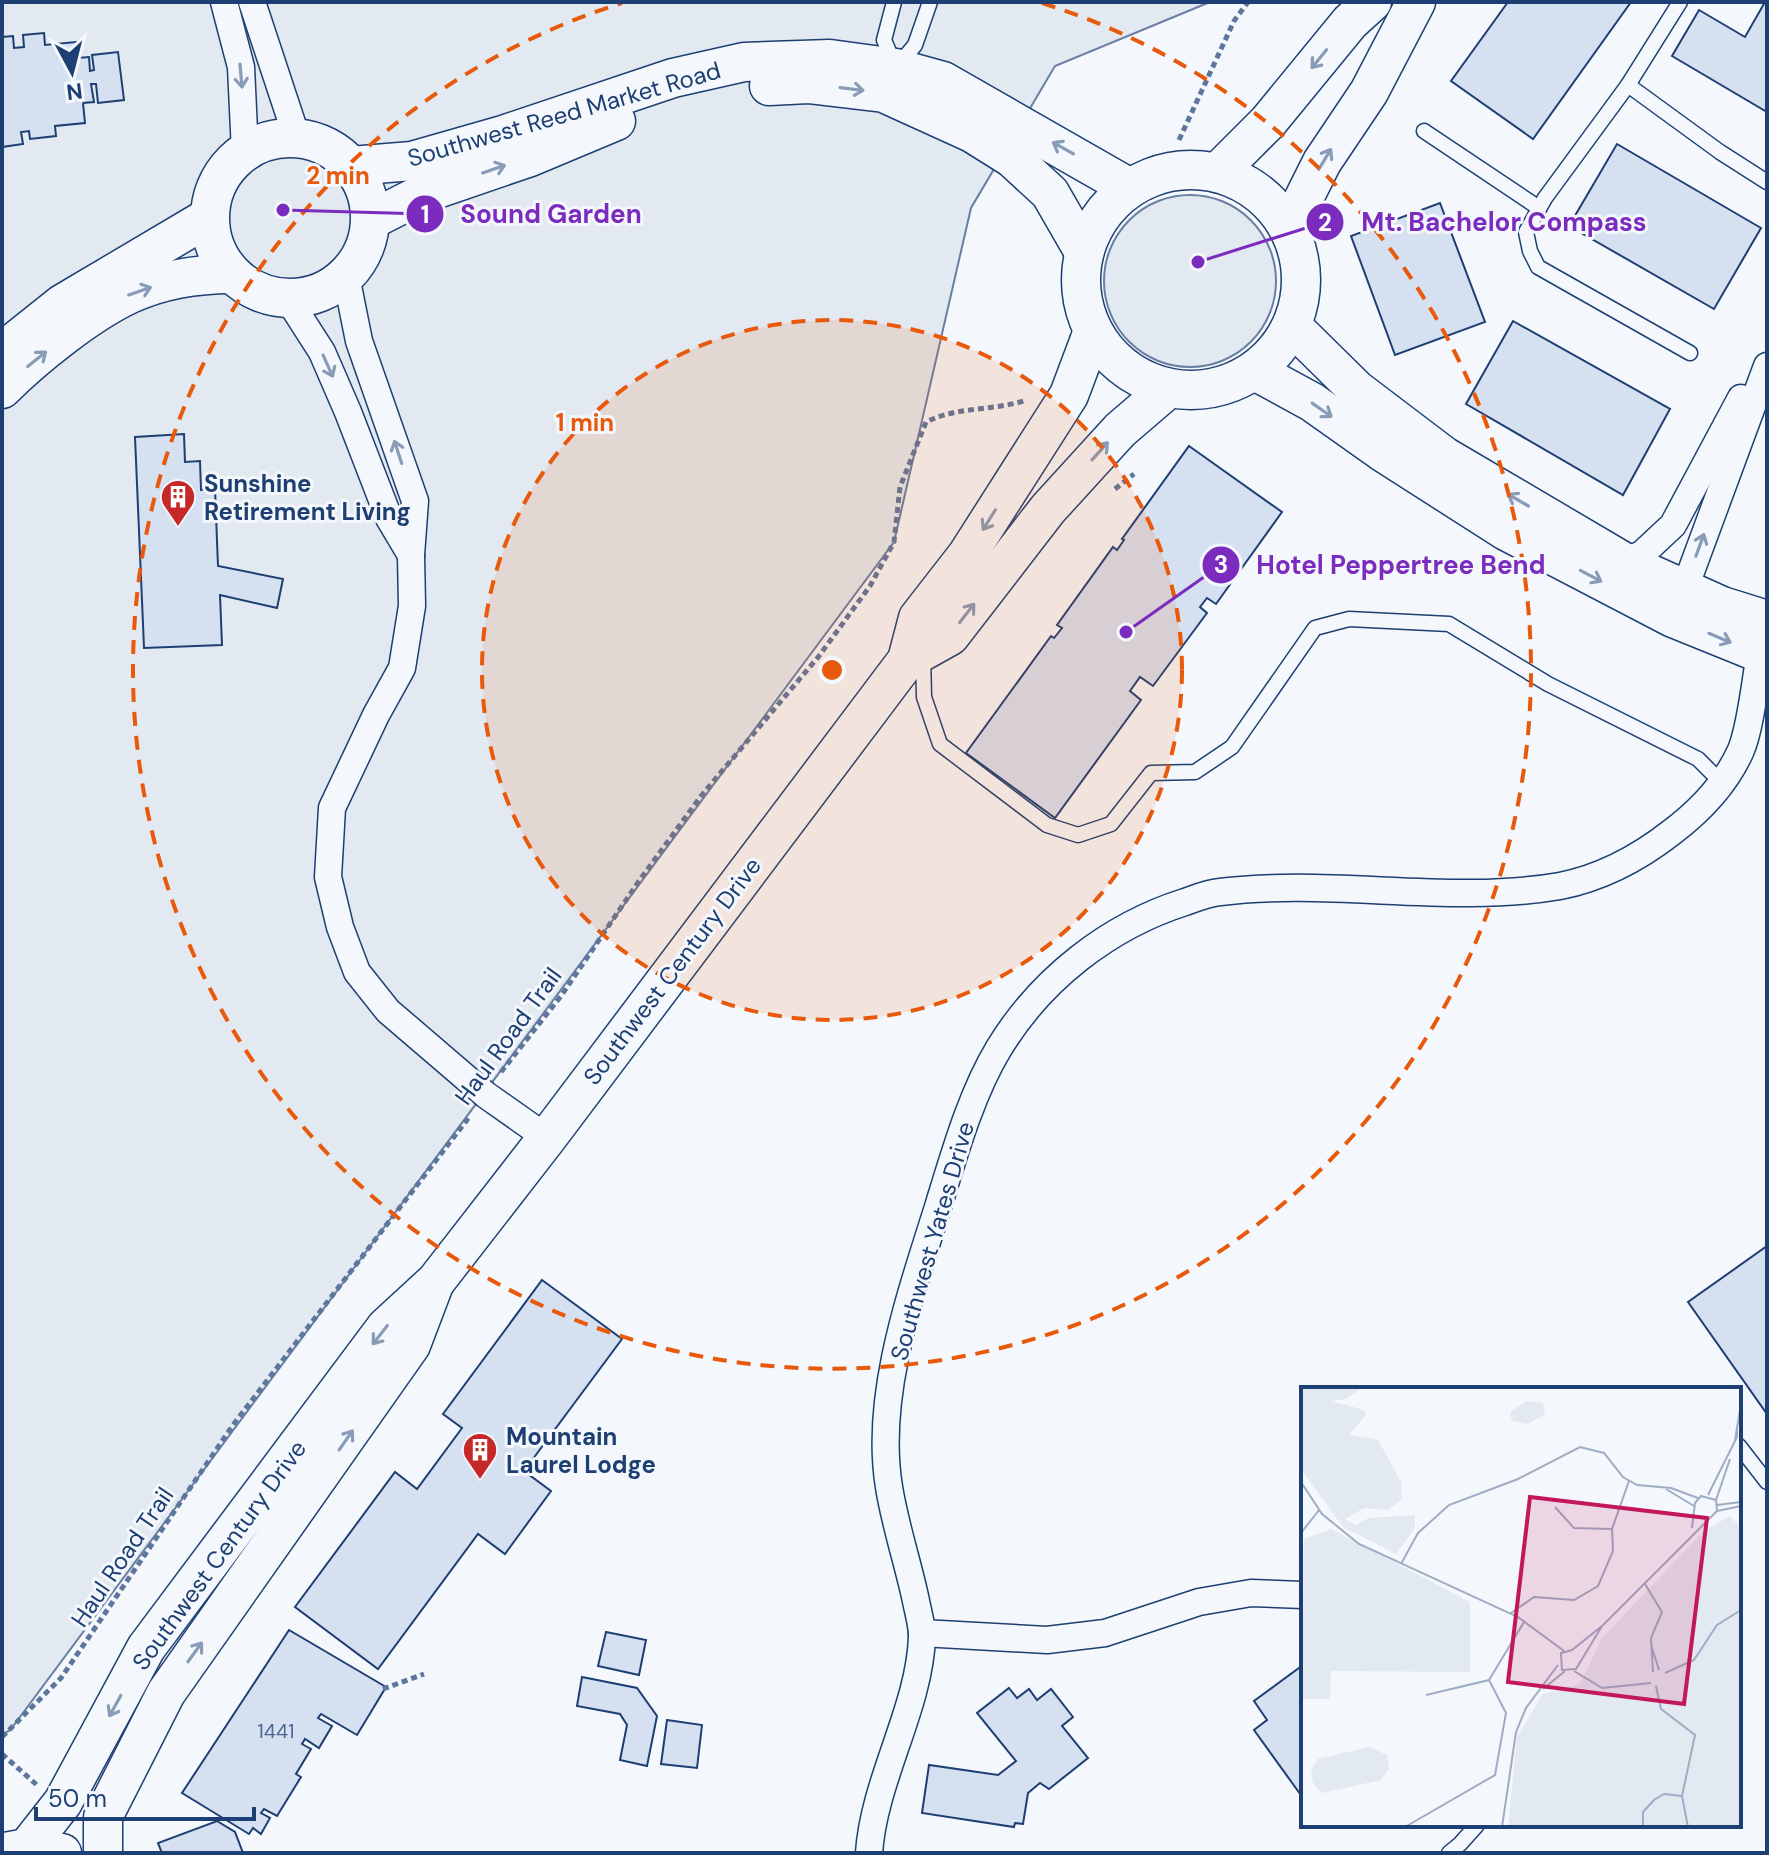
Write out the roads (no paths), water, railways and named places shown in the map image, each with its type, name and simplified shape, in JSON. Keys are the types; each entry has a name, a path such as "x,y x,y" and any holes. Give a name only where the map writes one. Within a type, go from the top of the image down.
{"main road":[{"path":"1217,173 1268,122 1350,22 1372,2"},
{"path":"1289,228 1322,162 1369,92 1416,2"},
{"name":"Southwest Reed Market Road","path":"351,166 412,161 503,135 673,78 744,62 830,59 896,68 943,81 1130,188"},
{"name":"Southwest Reed Market Road","path":"371,220 422,194 530,157 665,101 722,89 808,84 884,93 972,133 1012,158 1050,193 1084,252"},
{"path":"297,138 318,143 351,166 369,200 371,220 368,241 359,260 346,276 329,289 309,297 288,299 267,296 248,288 232,274 219,257 211,238 209,217 214,191 226,169 245,152 270,140 297,138"},
{"path":"1187,170 1217,173 1246,184 1271,203 1289,228 1300,260 1301,293 1292,326 1277,351 1255,371 1228,384 1199,391 1169,388 1138,377 1112,358 1093,331 1083,306 1081,279 1084,252 1094,227 1110,206 1130,188 1158,175 1187,170"},
{"path":"2,352 62,304 209,217"},
{"path":"2,389 73,330 130,294 207,274 232,274"},
{"path":"1292,326 1357,390 1444,456 1624,562 1679,603"},
{"name":"Southwest Century Drive","path":"915,656 918,618 967,555 1069,395 1093,331"},
{"path":"1255,371 1312,402 1384,453 1506,531 1679,603 1722,606 1765,643"},
{"name":"Southwest Century Drive","path":"30,1851 63,1802 146,1648 386,1327 436,1281 915,656 950,636 1048,509 1120,430 1169,388"},
{"name":"Southwest Century Drive","path":"103,1853 103,1817 166,1693 411,1345 436,1281"}],"street":[{"path":"224,2 241,67 245,152"},
{"path":"252,2 297,138"},
{"path":"346,276 359,341 415,501 411,555 412,606 402,668 332,808 328,877 340,927 357,972 388,1011 486,1095 547,1138"},
{"path":"288,299 322,352 389,518 411,555"},
{"path":"1624,562 1642,554 1673,525 1767,349"},
{"path":"1679,603 1767,366"},
{"name":"Southwest Yates Drive","path":"869,1853 877,1805 913,1688 922,1633 888,1485 886,1416 902,1330 961,1133 998,1050 1037,996 1081,957 1122,928 1167,908 1216,892 1275,889 1501,892 1562,886 1610,870 1651,848 1699,811 1721,782 1743,746 1765,643"},
{"name":"Southwest Yates Drive","path":"1743,746 1767,730"},
{"path":"922,1633 1055,1639 1105,1633 1199,1602 1238,1595 1301,1595"}],"lane":[{"path":"894,2 884,40 896,68 915,45 930,2"},
{"path":"1680,2 1628,85 1539,208 1526,232 1538,267 1690,353"},
{"path":"1628,85 1767,182"},
{"path":"1424,131 1539,208"},
{"path":"915,656 924,697 940,744 1047,825 1078,835 1111,824 1151,773 1195,772 1232,747 1315,628 1349,619 1449,624 1548,684 1698,759 1721,782"},
{"path":"1741,1449 1767,1482"},
{"path":"1449,1853 1475,1827"}],"place":[{"name":"Sound Garden","path":"283,210"},
{"name":"Mt. Bachelor Compass","path":"1198,262"},
{"name":"Sunshine Retirement Living","path":"178,528"},
{"name":"Hotel Peppertree Bend","path":"1126,632"},
{"name":"Mountain Laurel Lodge","path":"480,1481"}]}
